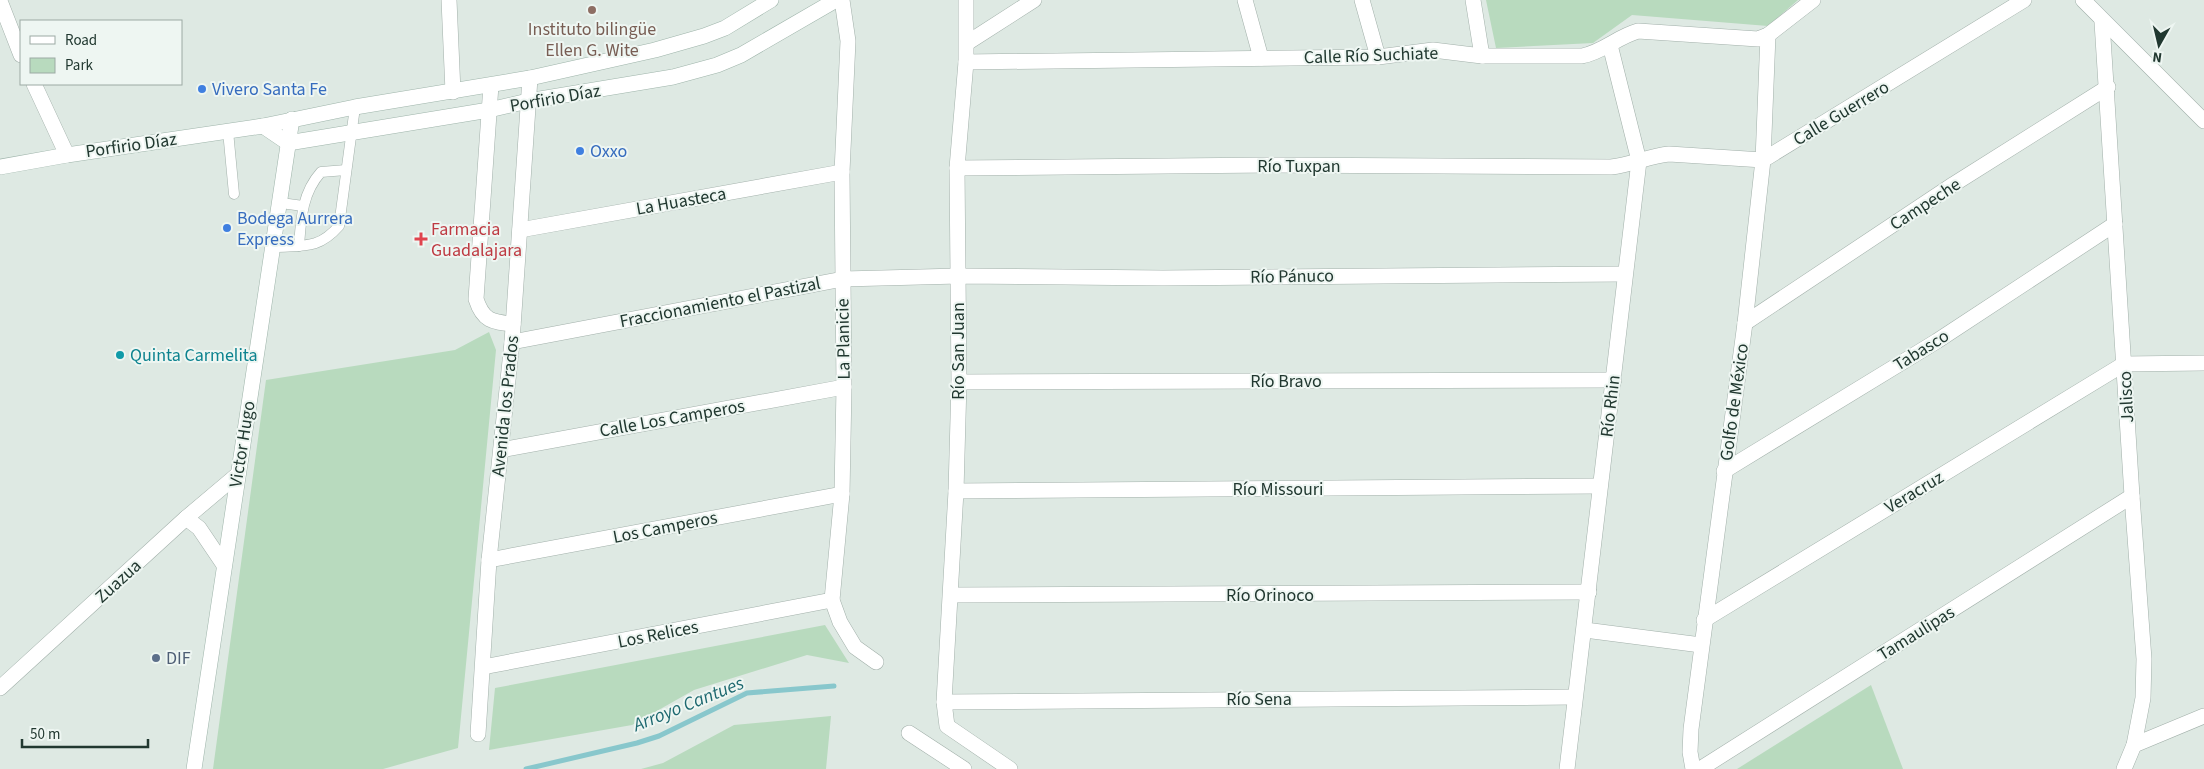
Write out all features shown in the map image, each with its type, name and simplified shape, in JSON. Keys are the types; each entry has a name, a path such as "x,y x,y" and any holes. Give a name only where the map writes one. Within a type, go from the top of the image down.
{"street":[{"path":"449,0 453,92"},
{"name":"Porfirio Díaz","path":"0,167 67,154 264,126 355,107 530,78 655,50 704,36 725,28 771,0"},
{"name":"Porfirio Díaz","path":"288,143 673,77 717,66 741,55 836,0"},
{"name":"La Planicie","path":"842,0 848,41 842,172 844,387 842,494 832,600 840,622 855,647 876,662"},
{"name":"Río San Juan","path":"947,726 944,702 956,491 959,382 957,168 966,62 966,0"},
{"path":"967,43 1034,0"},
{"path":"1244,0 1261,58"},
{"path":"1362,0 1378,57"},
{"path":"1473,0 1482,56"},
{"path":"1768,35 1813,0"},
{"name":"Calle Guerrero","path":"1764,160 2024,0"},
{"path":"2083,0 2102,22 2204,121"},
{"path":"0,1 6,36 20,54"},
{"name":"Jalisco","path":"2102,22 2108,86 2132,496 2144,659 2143,698 2134,745 2124,769"},
{"name":"Calle Río Suchiate","path":"966,62 1378,57 1433,50 1482,56 1582,56 1597,53 1624,36 1638,31 1746,40 1768,35"},
{"name":"Golfo de México","path":"1693,769 1690,752 1691,729 1745,323 1764,160 1768,35"},
{"name":"Río Rhin","path":"1567,769 1574,697 1590,592 1600,486 1639,161 1610,45"},
{"name":"Avenida los Prados","path":"478,734 489,560 512,342 530,78"},
{"path":"34,85 67,154"},
{"path":"491,85 476,299 481,314 495,322 513,324"},
{"name":"Campeche","path":"1745,323 1954,184 2108,86"},
{"name":"Victor Hugo","path":"194,769 237,475 281,203 292,120"},
{"path":"264,126 288,143"},
{"path":"1639,161 1669,154 1764,160"},
{"name":"Río Tuxpan","path":"957,168 1270,165 1611,167 1626,166 1639,161"},
{"name":"La Huasteca","path":"520,230 842,172"},
{"name":"Tabasco","path":"1724,470 1936,341 2115,224"},
{"name":"Río Pánuco","path":"959,276 1163,278 1625,274"},
{"name":"Fraccionamiento el Pastizal","path":"512,342 843,279 959,276"},
{"path":"2124,364 2204,363"},
{"name":"Veracruz","path":"1704,620 2124,364"},
{"name":"Río Bravo","path":"959,382 1614,380"},
{"name":"Calle Los Camperos","path":"501,450 844,387"},
{"name":"Zuazua","path":"0,688 186,518 237,475"},
{"name":"Río Missouri","path":"956,491 1600,486"},
{"name":"Los Camperos","path":"489,560 842,494"},
{"name":"Tamaulipas","path":"1700,769 2132,496"},
{"path":"186,518 199,528 224,565"},
{"name":"Río Orinoco","path":"951,595 1590,592"},
{"name":"Los Relices","path":"483,667 832,600"},
{"path":"1585,630 1701,645"},
{"name":"Río Sena","path":"944,702 1574,697"},
{"path":"2134,745 2204,716"},
{"path":"936,751 947,726 1010,769"},
{"path":"909,733 964,769"}],"lane":[{"path":"274,247 317,244 328,238 338,226 355,107"},
{"path":"228,131 234,194"},
{"path":"298,246 303,206 313,181 321,172 346,170"},
{"path":"281,203 303,206"}],"green space":[{"path":"1486,0 1798,0 1768,26 1632,15 1593,43 1496,48"},
{"path":"489,332 496,350 458,748 383,769 213,769 266,380 455,350"},
{"path":"825,625 849,663 807,655 694,690 632,725 489,750 495,688"},
{"path":"1871,685 1903,769 1737,769"},
{"path":"831,716 826,769 641,769 663,763 734,725"}],"waterway":[{"name":"Arroyo Cantues","path":"526,769 659,736 747,693 834,686"}],"place":[{"name":"Instituto bilingüe Ellen G. Wite","path":"592,10"},
{"name":"Vivero Santa Fe","path":"202,89"},
{"name":"Oxxo","path":"580,151"},
{"name":"Bodega Aurrera Express","path":"227,228"},
{"name":"Farmacia Guadalajara","path":"421,239"},
{"name":"Quinta Carmelita","path":"120,355"},
{"name":"DIF","path":"156,658"}]}
